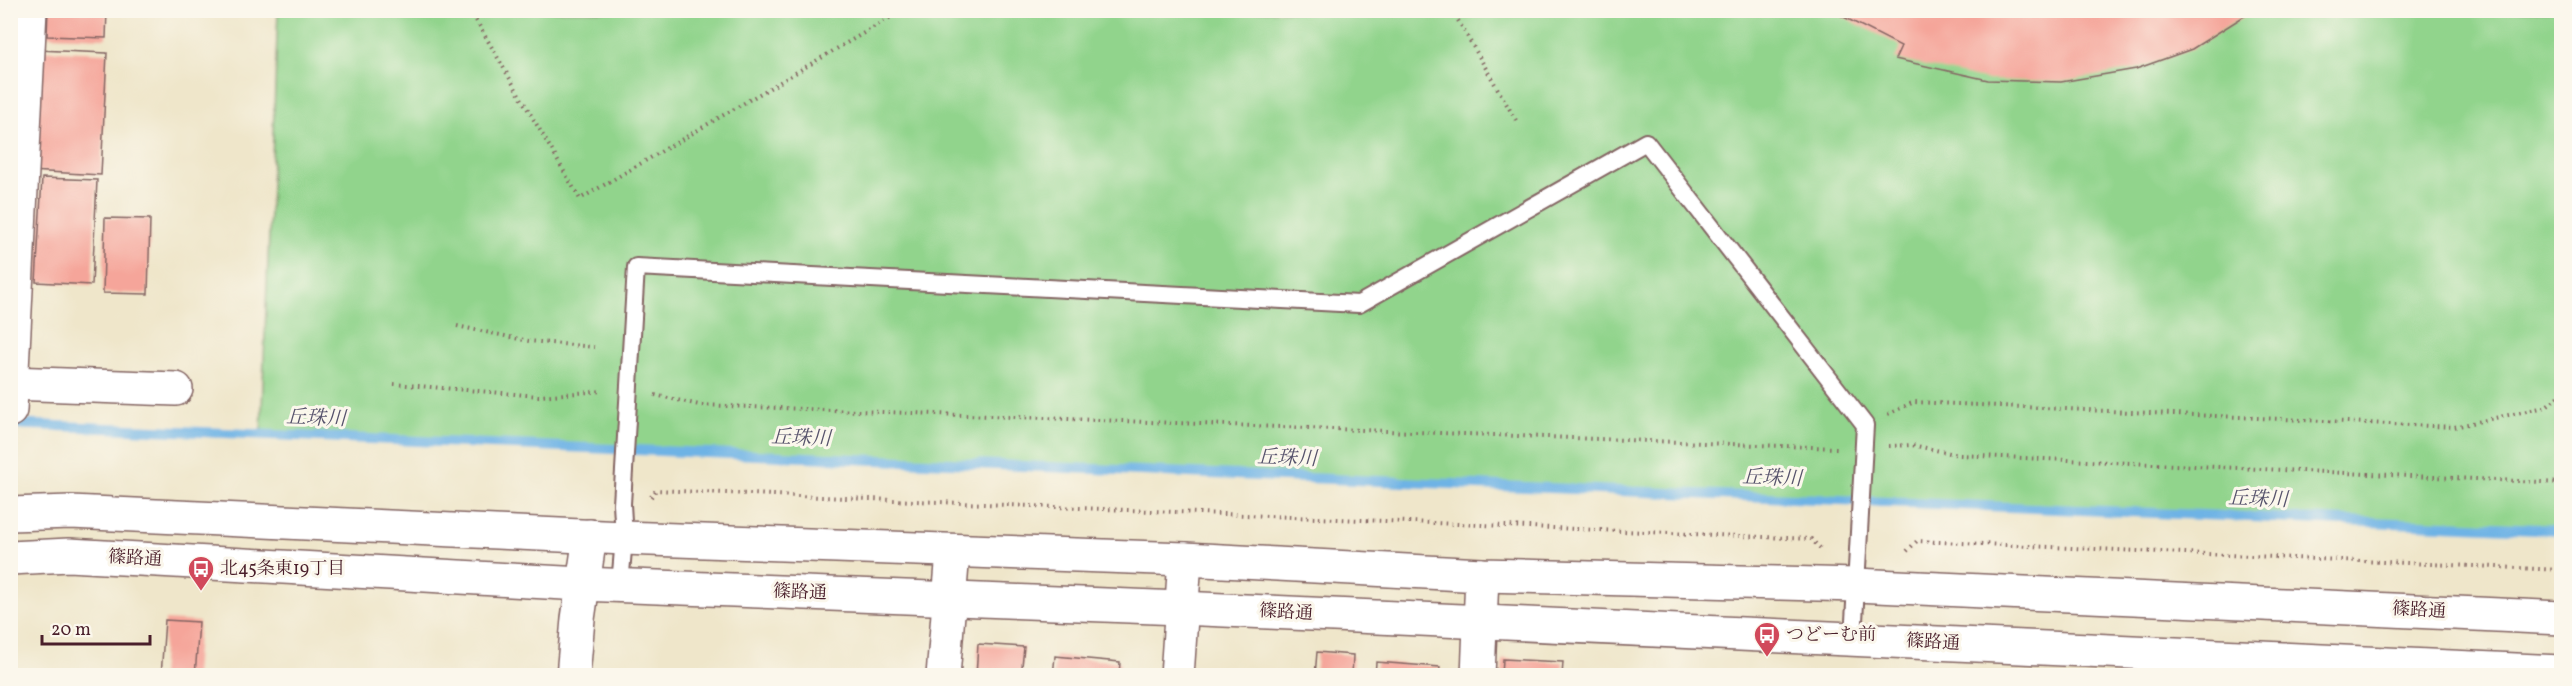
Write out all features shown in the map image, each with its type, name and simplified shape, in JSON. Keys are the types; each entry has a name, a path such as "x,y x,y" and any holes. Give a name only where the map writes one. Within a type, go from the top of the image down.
{"street":[{"path":"30,10 11,394 176,389"},
{"name":"篠路通","path":"10,514 71,512 953,552 1185,559 1482,574 1856,585 2562,618"},
{"path":"573,675 582,584 590,536"},
{"path":"943,675 953,552"},
{"name":"篠路通","path":"10,558 69,555 582,584 1180,608 2562,672"},
{"path":"1177,675 1185,559"},
{"path":"1478,675 1482,623 1482,574"}],"lane":[{"path":"620,585 624,538 623,492 626,425 636,267 1359,304 1646,142 1866,425 1853,639"}],"path":[{"path":"470,10 580,199 903,10"},
{"path":"1452,10 1517,122"},
{"path":"457,326 529,341 594,346"},
{"path":"394,384 539,396 592,390 643,393 699,405 1826,448"},
{"path":"1914,402 2454,427 2544,407 2562,394"},
{"path":"1912,445 1959,455 2562,483"},
{"path":"645,505 656,490 1811,539 1824,553"},
{"path":"1902,556 1917,541 2562,570"}],"green space":[{"path":"278,11 2561,11 2561,530 261,434"}],"building":[{"path":"48,10 107,10 106,38 47,36"},
{"path":"1830,10 2254,10 2192,49 2136,69 2061,82 1988,80 1895,59 1901,46"},
{"path":"37,50 107,53 101,175 30,171"},
{"path":"42,178 97,180 92,285 36,282"},
{"path":"105,218 150,219 148,294 103,293"},
{"path":"165,620 199,622 195,676 161,676"},
{"path":"978,644 1024,647 1021,676 976,676"},
{"path":"1317,652 1353,655 1352,676 1315,676"},
{"path":"1055,656 1120,662 1119,676 1053,676"},
{"path":"1503,659 1563,662 1562,676 1502,676"},
{"path":"1376,662 1440,667 1439,676 1375,676"}],"waterway":[{"name":"丘珠川","path":"10,424 2562,530"}],"place":[{"name":"北45条東19丁目","path":"201,592"},
{"name":"つどーむ前","path":"1767,658"}]}
